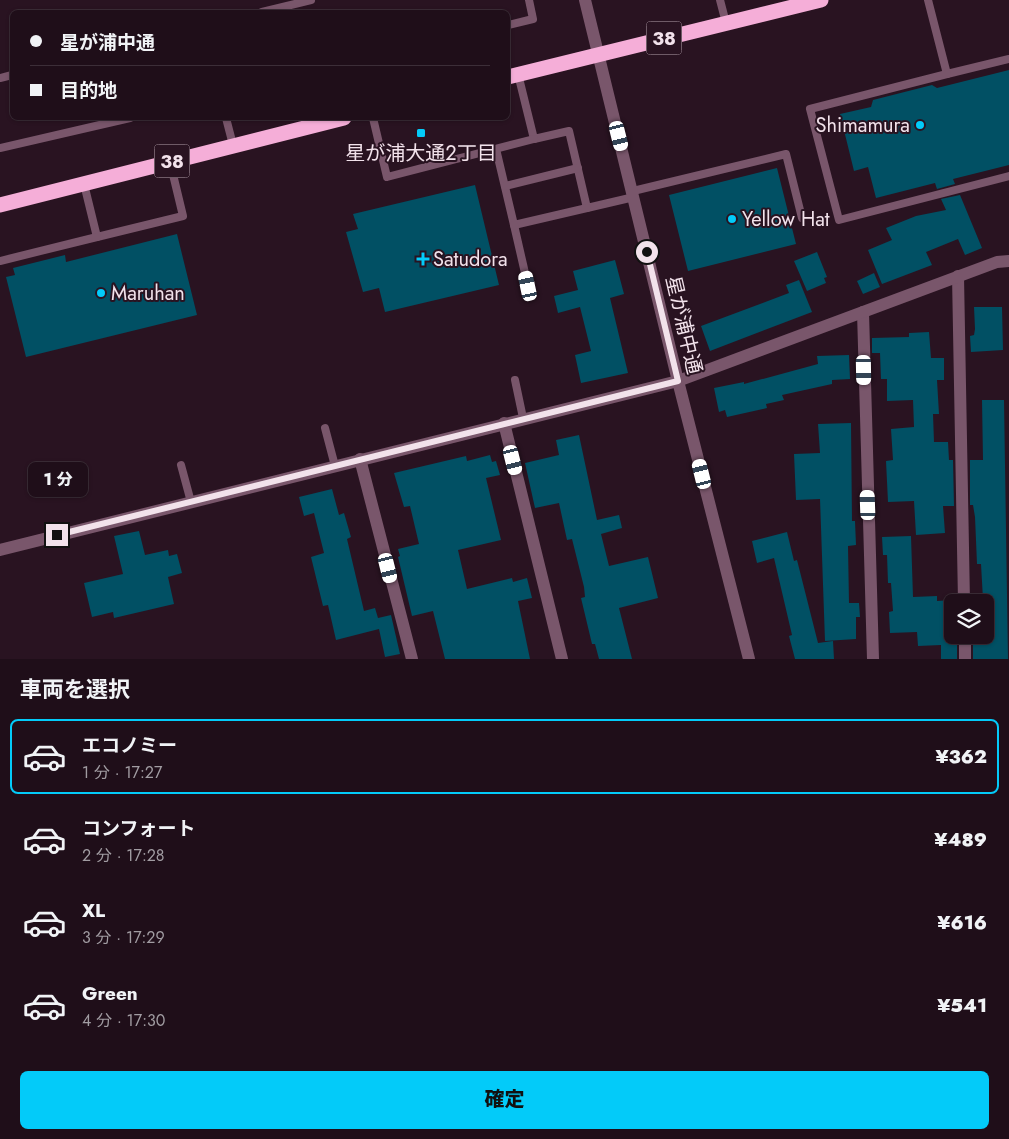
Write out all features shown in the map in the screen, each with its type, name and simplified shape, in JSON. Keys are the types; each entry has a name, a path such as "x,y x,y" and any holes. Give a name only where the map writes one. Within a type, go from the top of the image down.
{"highway":[{"name":"38","path":"513,75 821,0"},
{"name":"38","path":"0,205 336,120"}],"street":[{"name":"星が浦中通","path":"585,0 634,194 678,381 749,659"},
{"path":"0,550 678,381 958,276 997,262 1009,261"},
{"path":"958,276 964,594"},
{"path":"863,312 873,659"},
{"path":"504,423 562,659"},
{"path":"360,459 412,659"},
{"path":"965,644 965,659"}],"lane":[{"path":"270,10 311,0"},
{"path":"510,25 533,19 529,0"},
{"path":"720,0 726,23"},
{"path":"928,0 948,74"},
{"path":"1009,59 810,109 839,220 1009,176"},
{"path":"513,75 534,139"},
{"path":"0,148 121,120"},
{"path":"227,120 233,145"},
{"path":"373,120 387,176 569,131 587,208"},
{"path":"496,149 528,286"},
{"path":"514,225 587,208 786,154 802,218"},
{"path":"0,262 183,216 170,162"},
{"path":"505,186 578,168"},
{"path":"84,184 97,237"},
{"path":"514,380 524,418"},
{"path":"325,428 335,466"},
{"path":"181,465 191,502"}],"building":[{"path":"1009,70 1009,165 953,179 955,184 937,189 935,183 876,198 868,167 854,171 840,114 871,107 873,100 932,85 937,88"},
{"name":"Yellow Hat","path":"777,168 796,244 688,271 669,195"},
{"name":"Satudora","path":"475,185 499,285 385,312 379,288 363,292 346,232 358,229 353,214"},
{"path":"960,195 982,248 965,255 958,239 926,252 932,265 882,284 868,250 892,240 886,228 916,216 946,210 941,199"},
{"name":"Maruhan","path":"177,234 197,315 26,357 6,277 15,275 13,268 65,255 66,262"},
{"path":"817,252 827,277 824,278 826,283 807,291 794,261"},
{"path":"615,260 624,294 610,298 628,373 581,383 575,355 591,351 580,307 558,313 554,296 578,290 573,271"},
{"path":"874,273 880,287 863,294 857,281"},
{"path":"799,280 812,312 710,351 701,326 789,293 786,285"},
{"path":"974,307 1002,307 1003,350 971,352 970,336 974,335 975,329"},
{"path":"929,332 931,358 944,358 944,380 937,380 939,414 933,414 934,442 948,442 949,460 953,460 954,506 943,506 945,533 916,535 914,501 888,502 886,461 893,460 891,429 914,427 913,400 887,401 887,379 881,379 880,353 872,353 872,338 909,337 909,333"},
{"path":"849,355 850,379 832,380 832,384 782,395 784,400 766,404 767,408 727,417 725,410 719,412 714,388 744,382 744,384 818,364 817,356"},
{"path":"982,400 1004,400 1008,659 973,659 973,644 994,644 994,594 983,594 981,564 977,564 975,517 973,505 970,505 970,460 983,460"},
{"path":"851,423 852,521 855,521 856,545 848,546 849,603 859,603 860,617 856,617 856,639 825,641 820,499 796,500 794,454 820,453 818,424"},
{"path":"579,435 597,520 619,515 622,528 601,534 609,566 648,557 658,598 619,608 632,659 599,659 595,644 592,644 581,598 585,597 584,587 572,539 567,540 559,503 535,508 525,463 559,455 556,440"},
{"path":"490,455 492,462 496,461 500,475 486,478 501,540 458,550 467,589 512,578 513,582 527,578 532,598 518,601 530,659 445,659 433,611 412,616 398,557 400,556 398,549 419,544 410,506 404,507 394,473 466,456 467,461"},
{"path":"332,489 339,515 344,513 351,537 347,539 364,611 375,608 378,618 391,615 400,654 385,657 379,629 336,640 328,605 323,606 311,557 324,553 314,513 304,516 299,497"},
{"path":"139,531 145,555 168,550 169,556 177,554 182,573 168,577 174,604 114,618 113,612 92,617 84,583 123,574 114,536"},
{"path":"787,532 794,561 797,560 818,643 833,641 834,659 795,659 789,636 792,635 774,558 757,563 752,541"},
{"path":"911,536 913,597 937,596 937,601 944,601 944,644 957,644 957,659 941,659 941,645 918,646 917,632 890,633 889,612 893,611 891,583 888,583 887,555 883,555 882,537"}],"place":[{"name":"Shimamura","path":"920,125"},
{"name":"星が浦大通2丁目","path":"421,133"},
{"name":"Yellow Hat","path":"732,219"},
{"name":"Satudora","path":"423,259"},
{"name":"Maruhan","path":"101,293"}],"route":[{"path":"57,535 678,381 647,252"}]}
